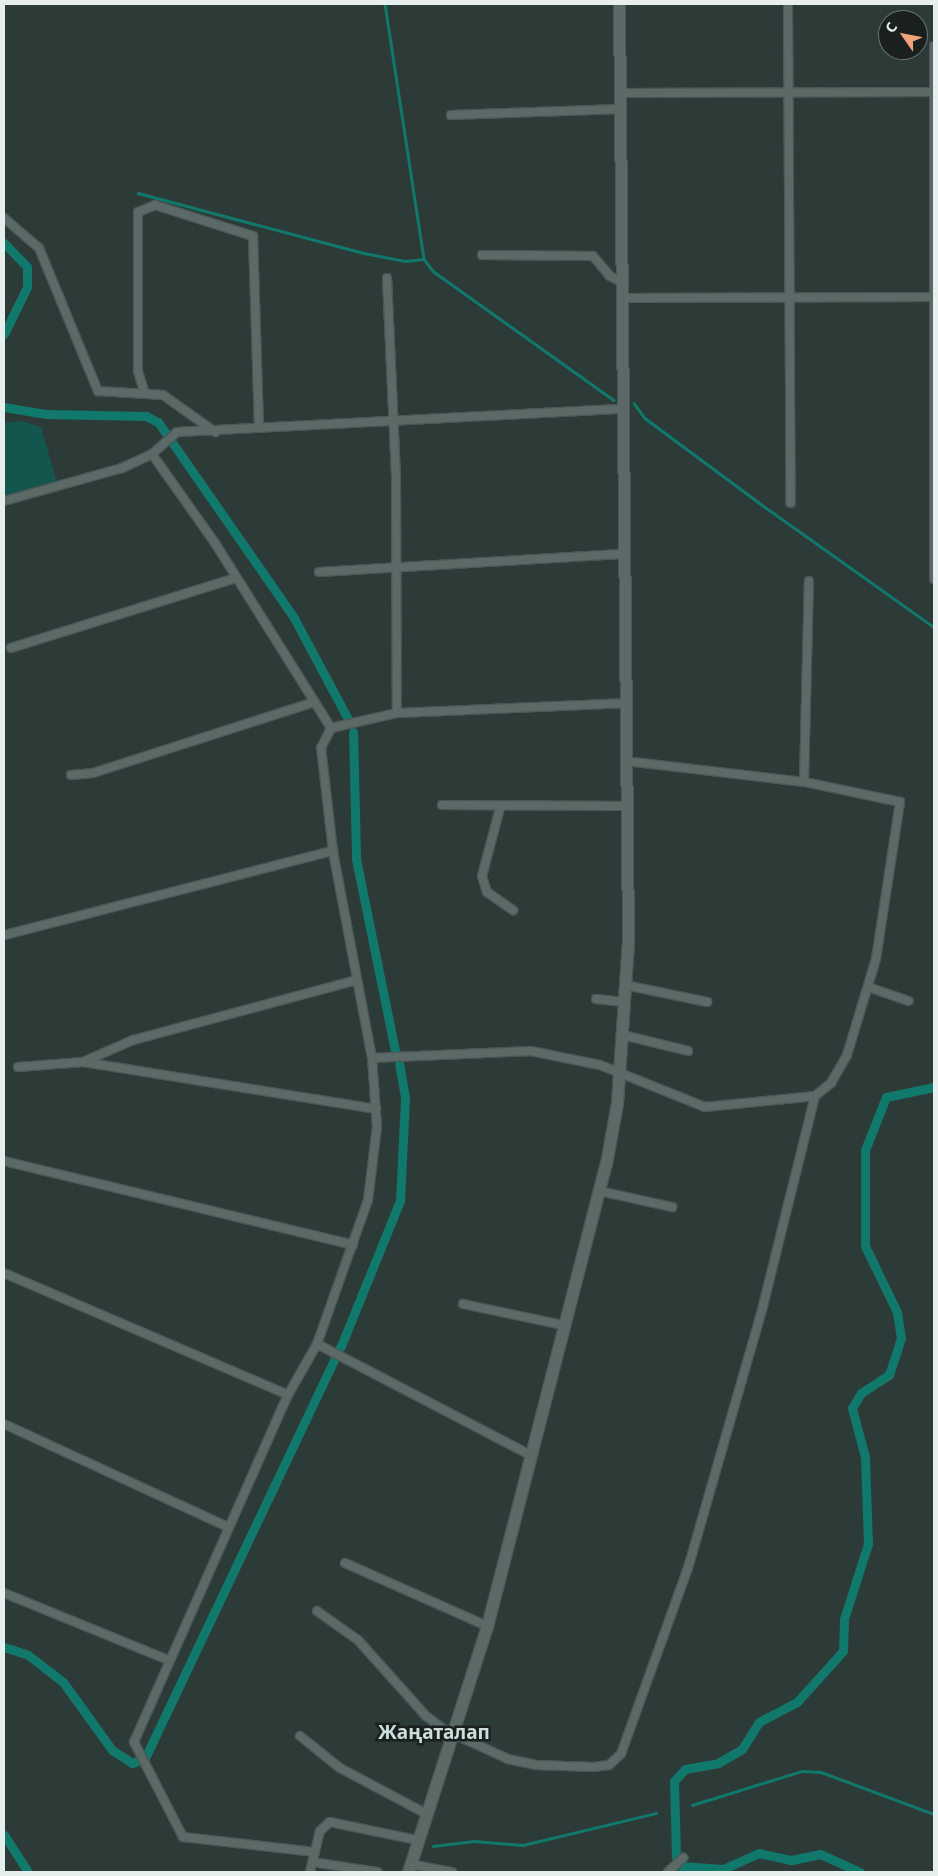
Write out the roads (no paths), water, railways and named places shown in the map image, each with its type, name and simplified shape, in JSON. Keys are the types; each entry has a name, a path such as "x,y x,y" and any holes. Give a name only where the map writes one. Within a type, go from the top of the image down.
{"main road":[{"path":"409,1868 450,1732 487,1626 599,1191 620,1073 625,985 627,806 619,4"}],"street":[{"path":"788,4 791,503"},
{"path":"934,46 934,579"},
{"path":"620,93 934,92"},
{"path":"451,115 620,109"},
{"path":"144,390 138,370 138,212 156,205 253,236 259,428"},
{"path":"4,218 39,248 94,386 110,394 144,390 163,395 214,432"},
{"path":"482,255 593,256 622,282"},
{"path":"387,278 394,421 397,713"},
{"path":"622,298 934,297"},
{"path":"4,500 102,475 152,454 164,439 173,434 623,409"},
{"path":"152,454 236,578 331,728"},
{"path":"319,572 625,554"},
{"path":"11,648 236,578"},
{"path":"804,782 809,581"},
{"path":"71,775 93,773 314,702"},
{"path":"331,728 397,713 625,704"},
{"path":"315,1852 183,1837 137,1753 136,1730 288,1395 317,1344 353,1245 372,1179 376,1109 372,1058 333,850 320,752 331,728"},
{"path":"372,1058 514,1050 586,1061 705,1107 815,1096 831,1083 847,1055 868,987 890,883 901,804 894,798 804,782 626,761"},
{"path":"442,805 500,808 627,806"},
{"path":"500,808 482,876 487,892 513,910"},
{"path":"5,935 333,850"},
{"path":"83,1062 133,1040 357,980"},
{"path":"625,985 707,1002"},
{"path":"868,987 909,1001"},
{"path":"596,999 624,1002"},
{"path":"623,1035 688,1051"},
{"path":"18,1067 83,1062 376,1109"},
{"path":"316,1611 358,1640 426,1716 450,1732 508,1759 536,1765 603,1766 613,1762 626,1746 688,1568 758,1323 815,1096"},
{"path":"4,1161 353,1245"},
{"path":"599,1191 672,1207"},
{"path":"4,1272 288,1395"},
{"path":"463,1304 563,1326"},
{"path":"317,1344 331,1349 530,1455"},
{"path":"4,1424 228,1527"},
{"path":"346,1563 487,1626"},
{"path":"4,1593 168,1660"},
{"path":"300,1736 309,1748 348,1773 425,1813"},
{"path":"310,1872 320,1832 330,1822 417,1840"},
{"path":"668,1872 675,1862 683,1858"},
{"path":"312,1862 377,1872"},
{"path":"409,1868 452,1872"}],"waterway":[{"path":"385,4 424,259 433,271 614,400"},
{"path":"138,193 364,253 405,261 424,259"},
{"path":"4,243 27,267 27,287 4,334"},
{"path":"634,403 645,418 758,502 934,627"},
{"path":"4,407 46,414 146,416 158,422 294,618 350,723"},
{"path":"353,732 356,859 395,1051"},
{"path":"4,1647 28,1655 63,1682 112,1750 132,1763 145,1758 341,1346 400,1201 405,1097 399,1064"},
{"path":"860,1872 820,1854 791,1860 759,1853 723,1869 681,1866 676,1857 674,1781 685,1769 718,1763 742,1749 759,1722 797,1702 843,1651 844,1619 868,1544 865,1457 852,1408 861,1393 889,1375 901,1338 897,1312 865,1246 865,1150 886,1097 934,1087"},
{"path":"692,1805 802,1771 821,1772 934,1814"},
{"path":"433,1846 474,1841 523,1845 656,1813"},
{"path":"4,1835 28,1872"}],"district":[{"name":"Жаңаталап","path":"434,1733"}]}
